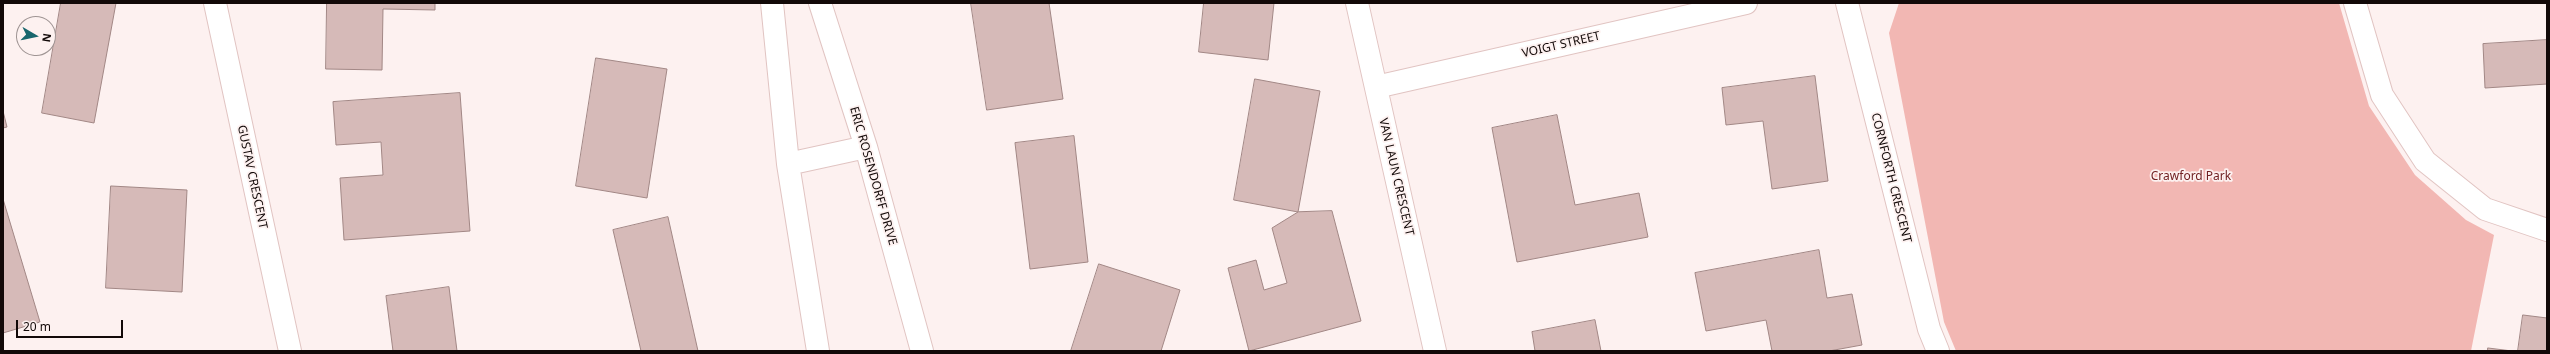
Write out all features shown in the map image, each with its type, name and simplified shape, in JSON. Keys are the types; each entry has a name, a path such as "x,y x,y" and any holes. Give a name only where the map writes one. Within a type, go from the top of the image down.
{"street":[{"name":"GUSTAV CRESCENT","path":"215,3 290,351"},
{"path":"772,3 788,164 818,351"},
{"name":"ERIC ROSENDORFF DRIVE","path":"820,3 866,147 922,351"},
{"name":"VAN LAUN CRESCENT","path":"1357,3 1435,351"},
{"name":"VOIGT STREET","path":"1376,87 1746,3"},
{"name":"CORNFORTH CRESCENT","path":"1847,3 1927,321 1938,351"},
{"path":"2355,3 2382,95 2425,161 2485,209 2547,230"},
{"path":"788,164 866,147"}],"green space":[{"name":"Crawford Park","path":"1899,3 2339,3 2369,106 2415,175 2466,220 2494,235 2471,351 1956,351 1944,322 1889,33"}],"building":[{"path":"61,3 116,3 94,123 42,113 52,56 56,56 56,32"},
{"path":"327,3 435,3 435,10 383,9 382,70 326,69"},
{"path":"971,3 1049,3 1063,99 987,110"},
{"path":"1204,3 1274,3 1268,60 1199,52"},
{"path":"2547,40 2547,84 2485,88 2483,44"},
{"path":"596,58 667,69 647,198 576,186"},
{"path":"1815,76 1828,181 1772,189 1763,121 1726,125 1722,88"},
{"path":"1255,79 1320,91 1298,212 1234,200"},
{"path":"460,93 470,231 344,240 340,178 383,175 381,142 336,145 333,102"},
{"path":"3,111 7,127 3,128"},
{"path":"1557,115 1575,205 1639,193 1648,237 1517,262 1492,128"},
{"path":"1074,136 1088,262 1030,269 1015,143"},
{"path":"111,186 187,190 182,292 106,288"},
{"path":"3,199 40,322 3,333"},
{"path":"1332,211 1361,321 1249,351 1228,268 1256,260 1264,290 1287,283 1272,228 1298,212"},
{"path":"668,217 698,351 641,351 613,230"},
{"path":"1819,250 1827,298 1852,294 1862,345 1829,351 1772,351 1766,320 1706,331 1695,273"},
{"path":"1099,264 1180,290 1161,351 1071,351"},
{"path":"449,287 457,351 393,351 386,296"},
{"path":"2523,315 2547,318 2547,351 2518,351"},
{"path":"1595,320 1601,351 1535,351 1532,332"},
{"path":"2488,348 2512,351 2488,351"}]}
